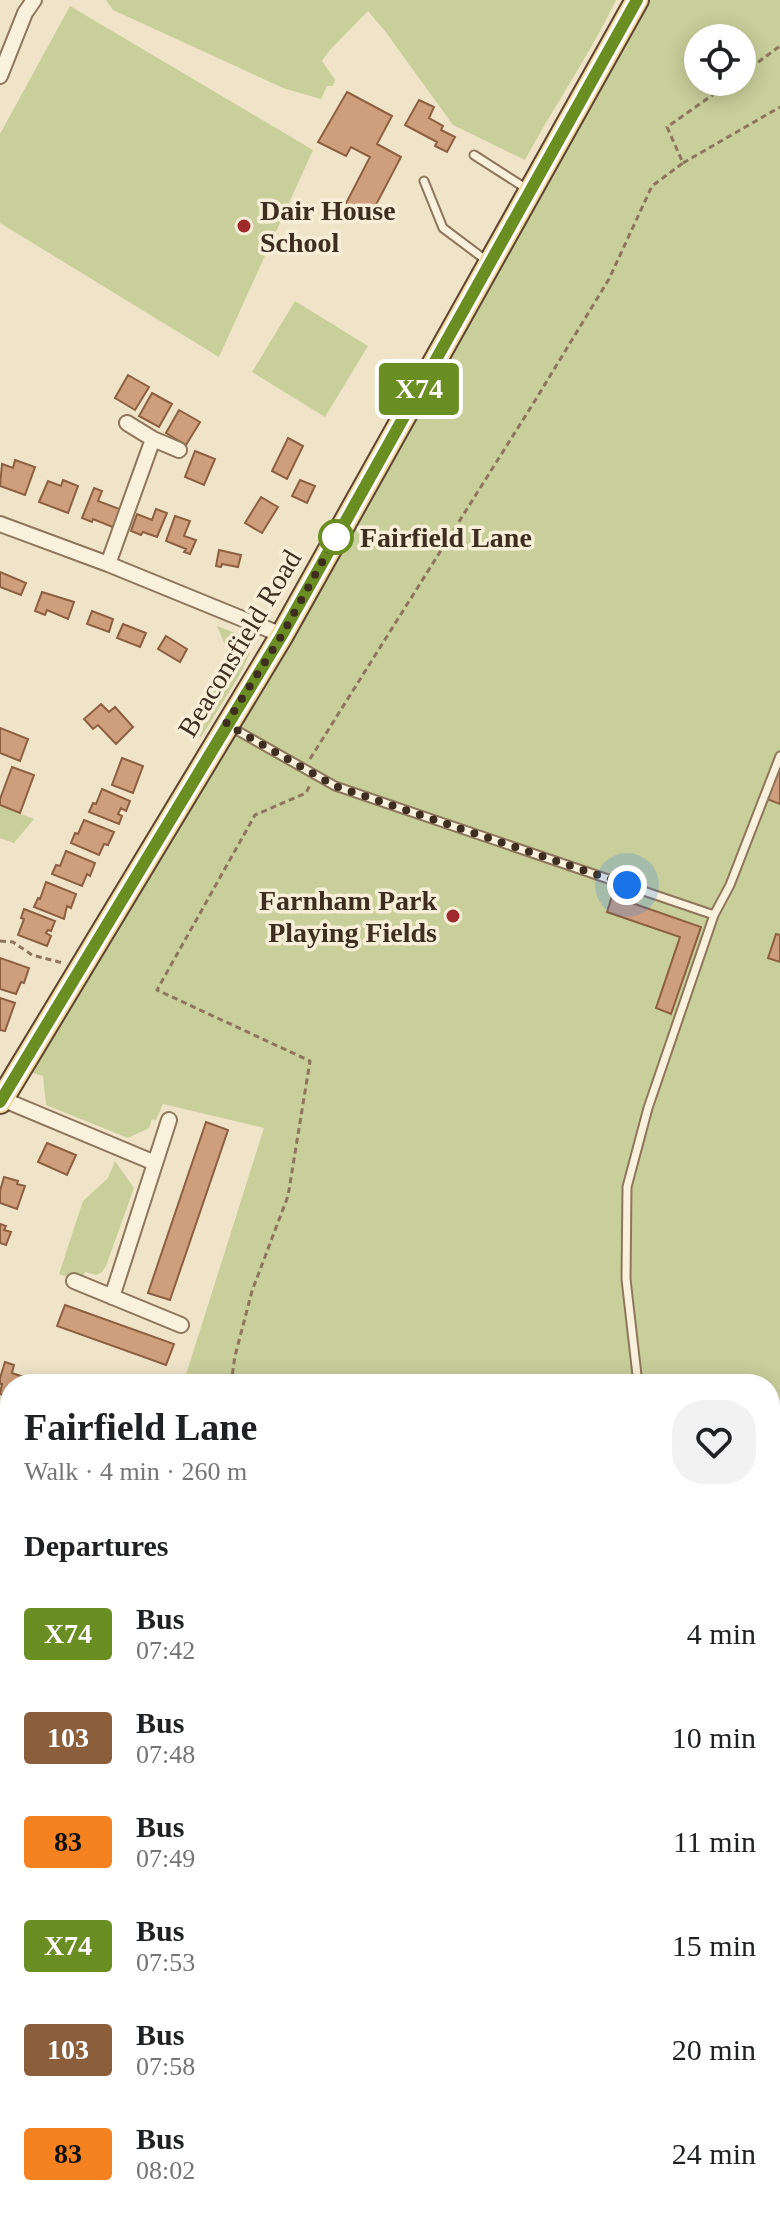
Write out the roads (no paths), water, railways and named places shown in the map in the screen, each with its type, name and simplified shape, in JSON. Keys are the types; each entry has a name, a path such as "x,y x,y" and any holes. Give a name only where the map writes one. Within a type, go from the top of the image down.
{"main road":[{"name":"Beaconsfield Road","path":"1,1100 282,635 637,0"}],"street":[{"path":"0,76 25,13 34,0"},
{"path":"127,423 179,450"},
{"path":"108,564 153,439"},
{"path":"0,524 282,635"},
{"path":"1,1100 155,1163"},
{"path":"112,1297 169,1120"},
{"path":"74,1281 181,1325"}],"lane":[{"path":"474,155 529,190"},
{"path":"424,181 443,228 489,262"},
{"path":"226,724 335,786 714,915"},
{"path":"637,1374 626,1279 627,1187 648,1108 714,915 730,885 780,756"}],"place":[{"name":"Dair House School","path":"244,226"},
{"name":"Fairfield Lane","path":"336,537"},
{"name":"Farnham Park Playing Fields","path":"453,916"}]}
